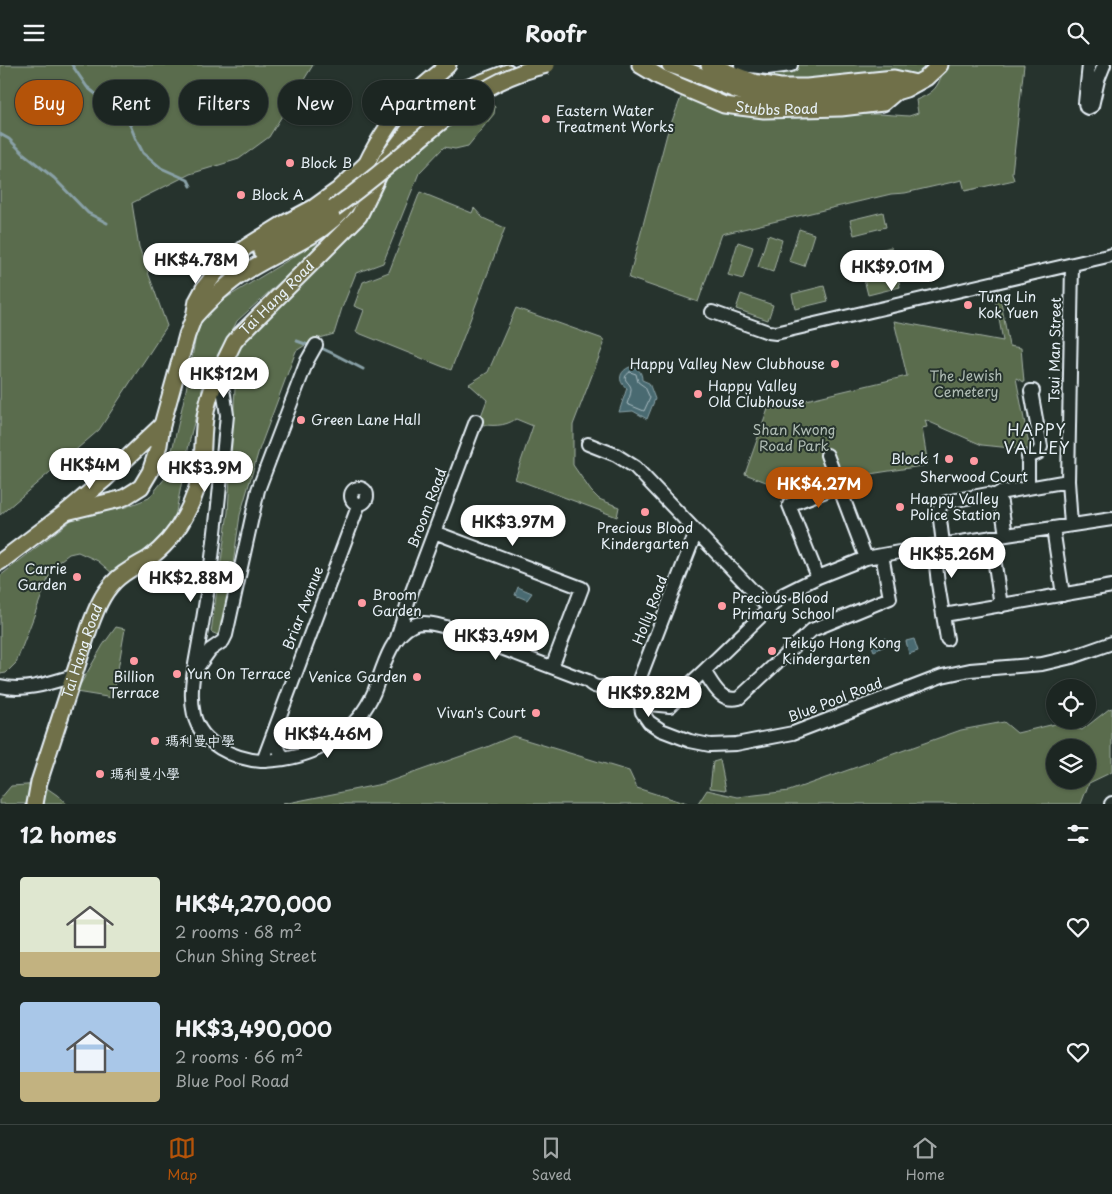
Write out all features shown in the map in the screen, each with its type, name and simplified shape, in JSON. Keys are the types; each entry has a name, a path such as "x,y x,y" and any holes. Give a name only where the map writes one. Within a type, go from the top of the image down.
{"main road":[{"path":"194,317 212,299 243,274 318,231 343,211 353,196 366,164 387,128 407,101 448,65"},
{"name":"Tai Hang Road","path":"487,80 507,65"},
{"name":"Tai Hang Road","path":"487,80 522,65"},
{"path":"66,511 120,499 141,487 150,472 159,445 162,425 187,335 194,317 211,289 226,274 240,263 294,232 352,195 464,103 485,89 519,72 547,65"},
{"path":"670,65 690,71 731,89 764,98 906,88"},
{"name":"Stubbs Road","path":"709,65 754,82 781,87 807,87 894,78 906,88"},
{"name":"Stubbs Road","path":"642,66 660,77 724,105 764,110 841,108 883,103 940,65"},
{"name":"Tai Hang Road","path":"35,804 39,782 95,612 108,589 122,575 163,547 178,528 196,493 201,472 203,432 209,396 234,342 359,217 386,160 412,125"},
{"path":"194,317 197,301 218,270 246,247 283,224 313,209 338,190 366,164"},
{"path":"0,562 104,480 162,425"},
{"path":"104,480 106,491 120,499"}],"street":[{"path":"741,65 768,68 791,65"},
{"path":"1089,65 1084,103 1088,108 1092,106 1098,80 1104,65"},
{"path":"712,313 776,333 1112,255"},
{"name":"Tsui Man Street","path":"1071,525 1068,481 1072,265"},
{"path":"193,675 210,649 223,641 227,631 260,482 270,462 307,361 314,348"},
{"path":"218,377 224,395 227,415 216,529 193,675 192,694 194,715 204,733 223,751 244,758 263,761 304,755 325,746 340,736 361,715 373,695 389,652 397,638 411,626 429,623 446,627 552,667 570,679 588,681 590,684 604,687 649,704 670,706 678,695 784,594 818,577 866,558 938,545 1112,519"},
{"path":"1028,481 1028,459 1038,453 1041,447 1031,391 1033,391"},
{"name":"Broom Road","path":"397,638 406,607 476,421"},
{"path":"588,444 616,455 635,467 769,608"},
{"path":"827,455 866,558"},
{"path":"994,496 999,493 1068,481"},
{"path":"818,577 789,505 839,486"},
{"path":"947,639 938,545 939,511 942,503 988,494 994,496 1001,503 1006,535"},
{"name":"Briar Avenue","path":"263,761 359,504"},
{"path":"1052,528 1063,595"},
{"path":"434,532 582,588 552,667"},
{"name":"Holly Road","path":"636,700 696,532"},
{"path":"990,537 1001,606"},
{"path":"704,671 719,693 726,698 739,698 812,630 890,598 882,555"},
{"path":"944,615 1112,586"},
{"path":"406,607 411,626"},
{"path":"200,638 220,640 227,631"},
{"name":"Blue Pool Road","path":"636,700 649,721 661,730 704,744 736,744 793,733 942,675 970,670 1042,664 1072,657 1112,643"},
{"path":"0,685 13,688 28,687 73,675"},
{"name":"Briar Avenue","path":"276,723 276,743 283,759"}],"green space":[{"path":"0,65 313,65 304,80 278,80 278,122 269,137 239,159 190,174 132,203 139,247 167,326 99,430 0,515"},
{"path":"799,65 936,65 917,78 809,82 763,77 763,72"},
{"path":"946,65 1024,65 1012,173 1014,180 965,191 962,180 905,193 891,194 722,234 698,302 629,278 667,134 682,95 747,116 879,114 909,116 918,113 916,100 933,91"},
{"path":"451,125 485,125 468,146 455,149 444,147 419,173 383,263 356,273 334,334 313,340 296,351 259,450 240,515 222,632 218,635 211,632 228,512 237,353 241,342 353,234 364,218 383,182"},
{"path":"420,192 472,213 474,208 483,218 505,228 451,370 356,332 364,310 354,306 363,282 389,272"},
{"path":"883,212 886,227 854,235 850,220"},
{"path":"799,229 814,234 804,266 789,261"},
{"path":"768,235 782,240 773,272 758,267"},
{"path":"325,241 237,321 218,359 210,366 204,379 191,434 175,517 163,533 133,564 113,574 98,561 78,552 69,554 53,566 16,663 6,673 0,674 0,576 74,518 95,511 126,507 149,498 166,477 196,336 203,319 218,303 313,245"},
{"path":"738,242 753,247 743,279 728,275"},
{"path":"891,247 894,262 862,270 858,255"},
{"path":"897,272 900,287 868,295 864,279"},
{"path":"824,286 828,301 795,309 792,294"},
{"path":"999,291 1009,346 1021,348 1024,382 1016,378 1030,450 982,445 925,420 927,427 922,428 928,465 844,478 832,450 822,458 831,480 829,485 785,504 774,480 766,482 745,474 768,409 907,376 894,321 1003,341 994,292"},
{"path":"741,294 773,305 768,320 736,309"},
{"path":"516,308 603,339 604,344 573,425 573,465 599,499 619,507 617,517 515,479 533,426 516,419 498,425 478,424 487,400 469,384 488,372"},
{"path":"116,627 125,629 113,698 76,692 103,645"},
{"path":"1112,708 1112,772 1096,780 1096,739 1046,739 1046,789 1087,789 1081,804 698,804 707,790 738,797 789,791 961,730 1004,722 1017,733 1046,726 1046,729 1096,729 1096,719"},
{"path":"513,736 629,771 637,788 687,804 283,804 382,784"},
{"path":"720,760 726,790 710,788 713,762"},
{"path":"41,784 67,804 0,804 0,799 11,786"}],"water":[{"path":"630,367 637,369 642,380 649,383 655,399 647,419 633,411 619,412 627,388 622,383 621,377 623,371"},
{"path":"518,587 532,593 527,600 515,595"},
{"path":"886,638 889,644 874,651 871,644"},
{"path":"914,639 918,651 909,654 906,641"}],"waterway":[{"path":"72,65 87,87 128,120 143,153 161,168 188,180 191,186"},
{"path":"0,134 9,139 24,154 54,178 88,213 107,223"},
{"path":"297,341 311,345"},
{"path":"319,347 363,369"}],"place":[{"name":"Eastern Water Treatment Works","path":"546,119"},
{"name":"Block B","path":"290,163"},
{"name":"Block A","path":"241,195"},
{"name":"Tung Lin Kok Yuen","path":"968,305"},
{"name":"Happy Valley New Clubhouse","path":"835,364"},
{"name":"Happy Valley Old Clubhouse","path":"698,394"},
{"name":"Green Lane Hall","path":"301,420"},
{"name":"Block 1","path":"949,459"},
{"name":"Sherwood Court","path":"974,461"},
{"name":"Happy Valley Police Station","path":"900,507"},
{"name":"Precious Blood Kindergarten","path":"645,512"},
{"name":"Carrie Garden","path":"77,577"},
{"name":"Broom Garden","path":"362,603"},
{"name":"Precious Blood Primary School","path":"722,606"},
{"name":"Teikyo Hong Kong Kindergarten","path":"772,651"},
{"name":"Billion Terrace","path":"134,661"},
{"name":"Yun On Terrace","path":"177,674"},
{"name":"Venice Garden","path":"417,677"},
{"name":"Vivan's Court","path":"536,713"},
{"name":"瑪利曼中學","path":"155,741"},
{"name":"瑪利曼小學","path":"100,774"}],"district":[{"name":"HAPPY VALLEY","path":"1037,439"}],"park label":[{"name":"The Jewish Cemetery","path":"966,384"},
{"name":"Shan Kwong Road Park","path":"794,438"}]}
